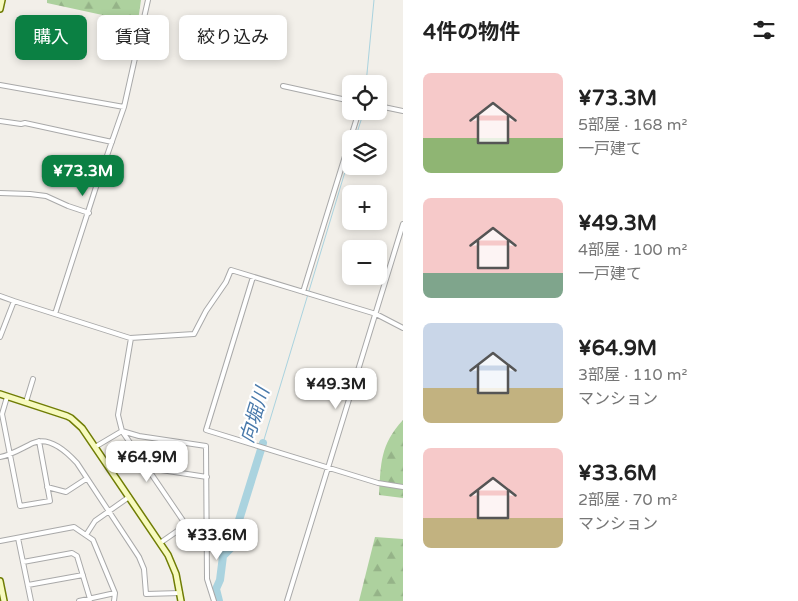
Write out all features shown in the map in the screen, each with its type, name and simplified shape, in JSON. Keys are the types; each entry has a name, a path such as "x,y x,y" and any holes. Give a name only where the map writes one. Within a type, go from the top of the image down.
{"street":[{"path":"0,9 2,0"},
{"path":"54,314 124,107 148,0"},
{"path":"0,86 124,107"},
{"path":"283,86 342,99"},
{"path":"387,108 403,111"},
{"path":"303,292 356,120"},
{"path":"0,121 25,123 112,142"},
{"path":"0,193 46,196 88,213"},
{"path":"288,601 403,224"},
{"path":"0,296 131,338 194,334 211,303 226,282 231,270 376,314 403,328"},
{"path":"253,277 206,430 378,483 403,487"},
{"path":"0,337 14,301"},
{"path":"131,338 118,415 122,431 186,525"},
{"path":"26,402 33,379"},
{"path":"0,394 71,418 87,434 168,555 174,568 181,601"},
{"path":"7,397 2,414 20,506 50,501 39,441"},
{"path":"95,447 122,431 139,436 206,446 208,578 214,601"},
{"path":"0,457 9,455 39,441 46,442 65,451 77,463 143,564 146,594 180,593"},
{"path":"148,468 207,477"},
{"path":"48,487 66,492 86,479"},
{"path":"86,535 95,520 129,497"},
{"path":"160,543 186,525 207,525"},
{"path":"0,541 74,527 94,540 115,593 114,601"},
{"path":"18,538 31,601"},
{"path":"23,562 72,553 77,556 90,600"},
{"path":"28,585 83,574"},
{"path":"0,581 4,601"},
{"path":"79,601 115,593"}],"green space":[{"path":"47,0 141,0 139,15 102,15 47,3"},
{"path":"403,420 403,498 379,495 383,455 395,429"},
{"path":"375,537 403,539 403,601 359,601"}],"waterway":[{"name":"向堀川","path":"367,75 374,0"},
{"name":"向堀川","path":"358,130 361,120"},
{"name":"向堀川","path":"263,443 344,175"},
{"name":"向堀川","path":"219,601 216,589 220,580 223,556 230,549 263,443"}]}
